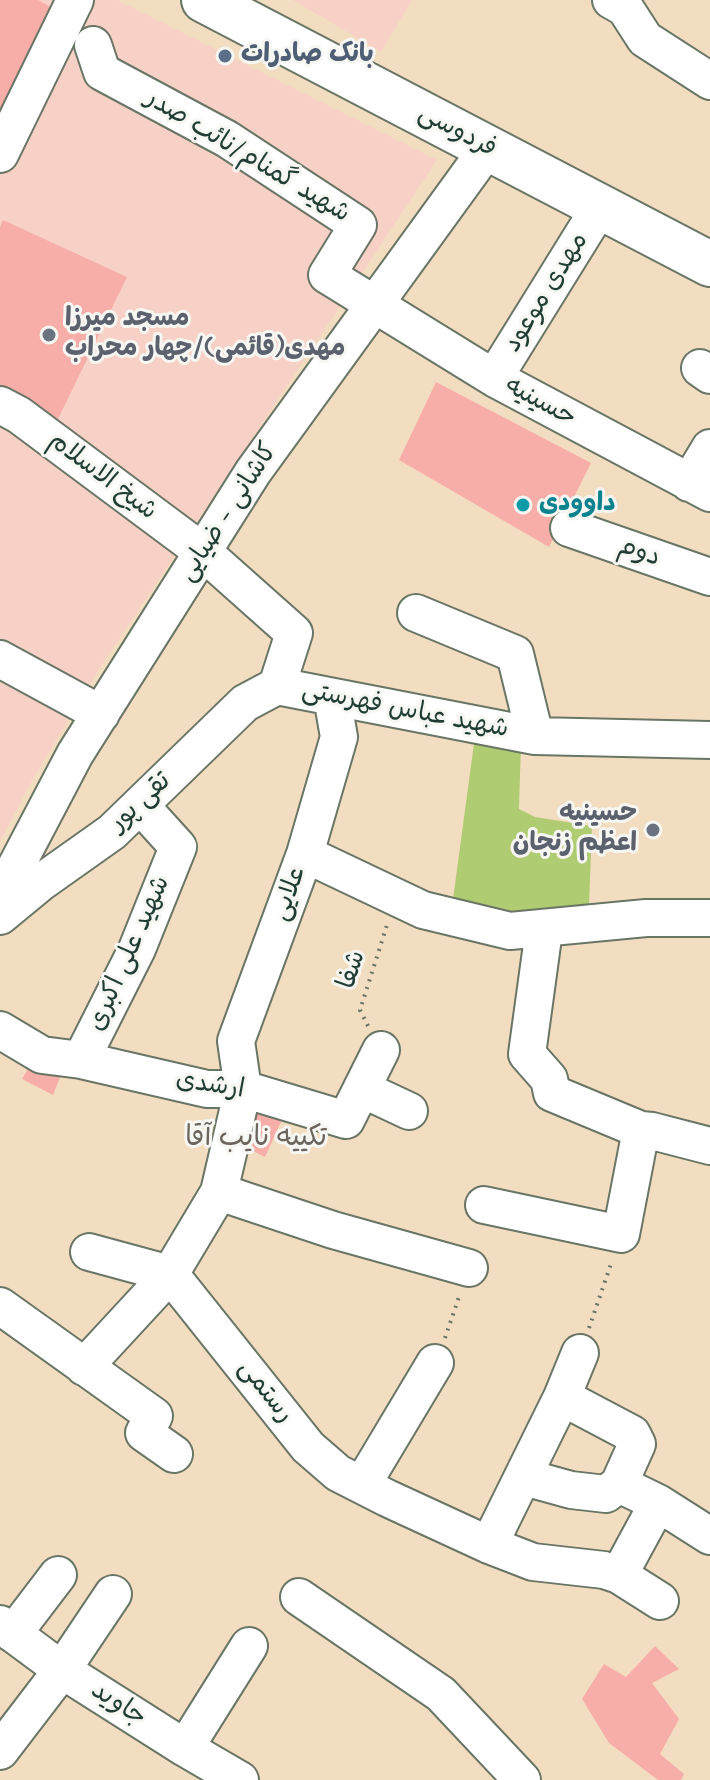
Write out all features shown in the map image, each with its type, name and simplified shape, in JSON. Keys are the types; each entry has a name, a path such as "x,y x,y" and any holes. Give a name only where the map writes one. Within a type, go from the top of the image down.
{"main road":[{"name":"فردوسی","path":"204,0 710,264"}],"street":[{"path":"622,3 645,39 710,81"},
{"path":"0,154 60,5"},
{"name":"شهید گمنام/نائب صدر","path":"93,45 102,72 227,139 358,225 327,275 373,306"},
{"name":"کاشانی - ضیایی","path":"0,897 75,754 253,472 488,148"},
{"name":"مهدی موعود","path":"494,378 600,207"},
{"name":"حسینیه","path":"373,306 494,378 700,488"},
{"name":"شیخ الاسلام","path":"10,410 203,552"},
{"path":"700,488 710,448"},
{"name":"دوم","path":"569,528 710,577"},
{"name":"شهید عباس فهرستی","path":"203,552 294,633 277,686 535,736 710,740"},
{"path":"416,613 515,654 535,736"},
{"path":"0,659 101,714"},
{"name":"تقی پور","path":"0,916 112,832 245,703 277,686"},
{"name":"علایی","path":"243,1089 236,1041 305,854 339,737 332,697"},
{"name":"شهید علی اکبری","path":"81,1060 137,949 178,847 140,805"},
{"path":"305,854 423,910 510,931 646,918 710,918"},
{"path":"544,930 527,1054 549,1079 552,1093 641,1130 710,1146"},
{"name":"ارشدی","path":"0,1030 42,1055 81,1060 207,1089 243,1089 346,1120 381,1050"},
{"path":"84,1367 170,1274 219,1192 243,1089"},
{"path":"362,1089 409,1111"},
{"path":"484,1205 621,1234 641,1130"},
{"path":"219,1192 333,1230 469,1268"},
{"path":"89,1252 170,1274"},
{"name":"رستمی","path":"170,1274 308,1447 338,1473 489,1545 533,1562 604,1570 619,1575"},
{"path":"0,1306 154,1416 144,1433 174,1454"},
{"path":"489,1545 562,1397 580,1353"},
{"path":"362,1485 435,1363"},
{"path":"524,1477 571,1490 606,1494 619,1484 637,1444 632,1434 562,1397"},
{"path":"619,1484 708,1531"},
{"path":"658,1503 619,1575 660,1601"},
{"path":"6,1629 58,1575"},
{"path":"0,1751 62,1670 113,1594"},
{"path":"299,1597 441,1694 522,1780"},
{"name":"جاوید","path":"6,1629 62,1670 240,1780"},
{"path":"185,1748 249,1646"}],"path":[{"name":"شفا","path":"381,1050 360,1010 395,899"},
{"path":"580,1353 621,1234"},
{"path":"435,1363 469,1268"}],"shaded area":[{"path":"0,0 117,0 437,160 104,662 34,777 0,842"},
{"path":"293,0 412,0 381,52"}],"green space":[{"path":"475,736 521,743 519,809 535,817 592,826 589,906 508,915 453,899"}],"building":[{"path":"0,0 38,0 60,12 0,133"},
{"name":"مسجد میرزا مهدی(قائمی)/چهار محراب","path":"3,220 127,277 57,421 0,393 0,227"},
{"name":"داوودی","path":"436,382 591,463 549,547 399,460"},
{"path":"32,1062 61,1075 53,1095 22,1079"},
{"path":"263,1100 286,1111 265,1157 243,1146"},
{"path":"655,1646 679,1669 652,1683 679,1719 660,1754 684,1774 681,1780 658,1780 609,1743 582,1699 604,1664 626,1677"}],"place":[{"name":"بانک صادرات","path":"225,56"},
{"name":"مسجد میرزا مهدی(قائمی)/چهار محراب","path":"49,335"},
{"name":"داوودی","path":"523,505"},
{"name":"حسینیه اعظم زنجان","path":"653,830"}],"district":[{"name":"تکییه نایب آقا","path":"256,1139"}]}
